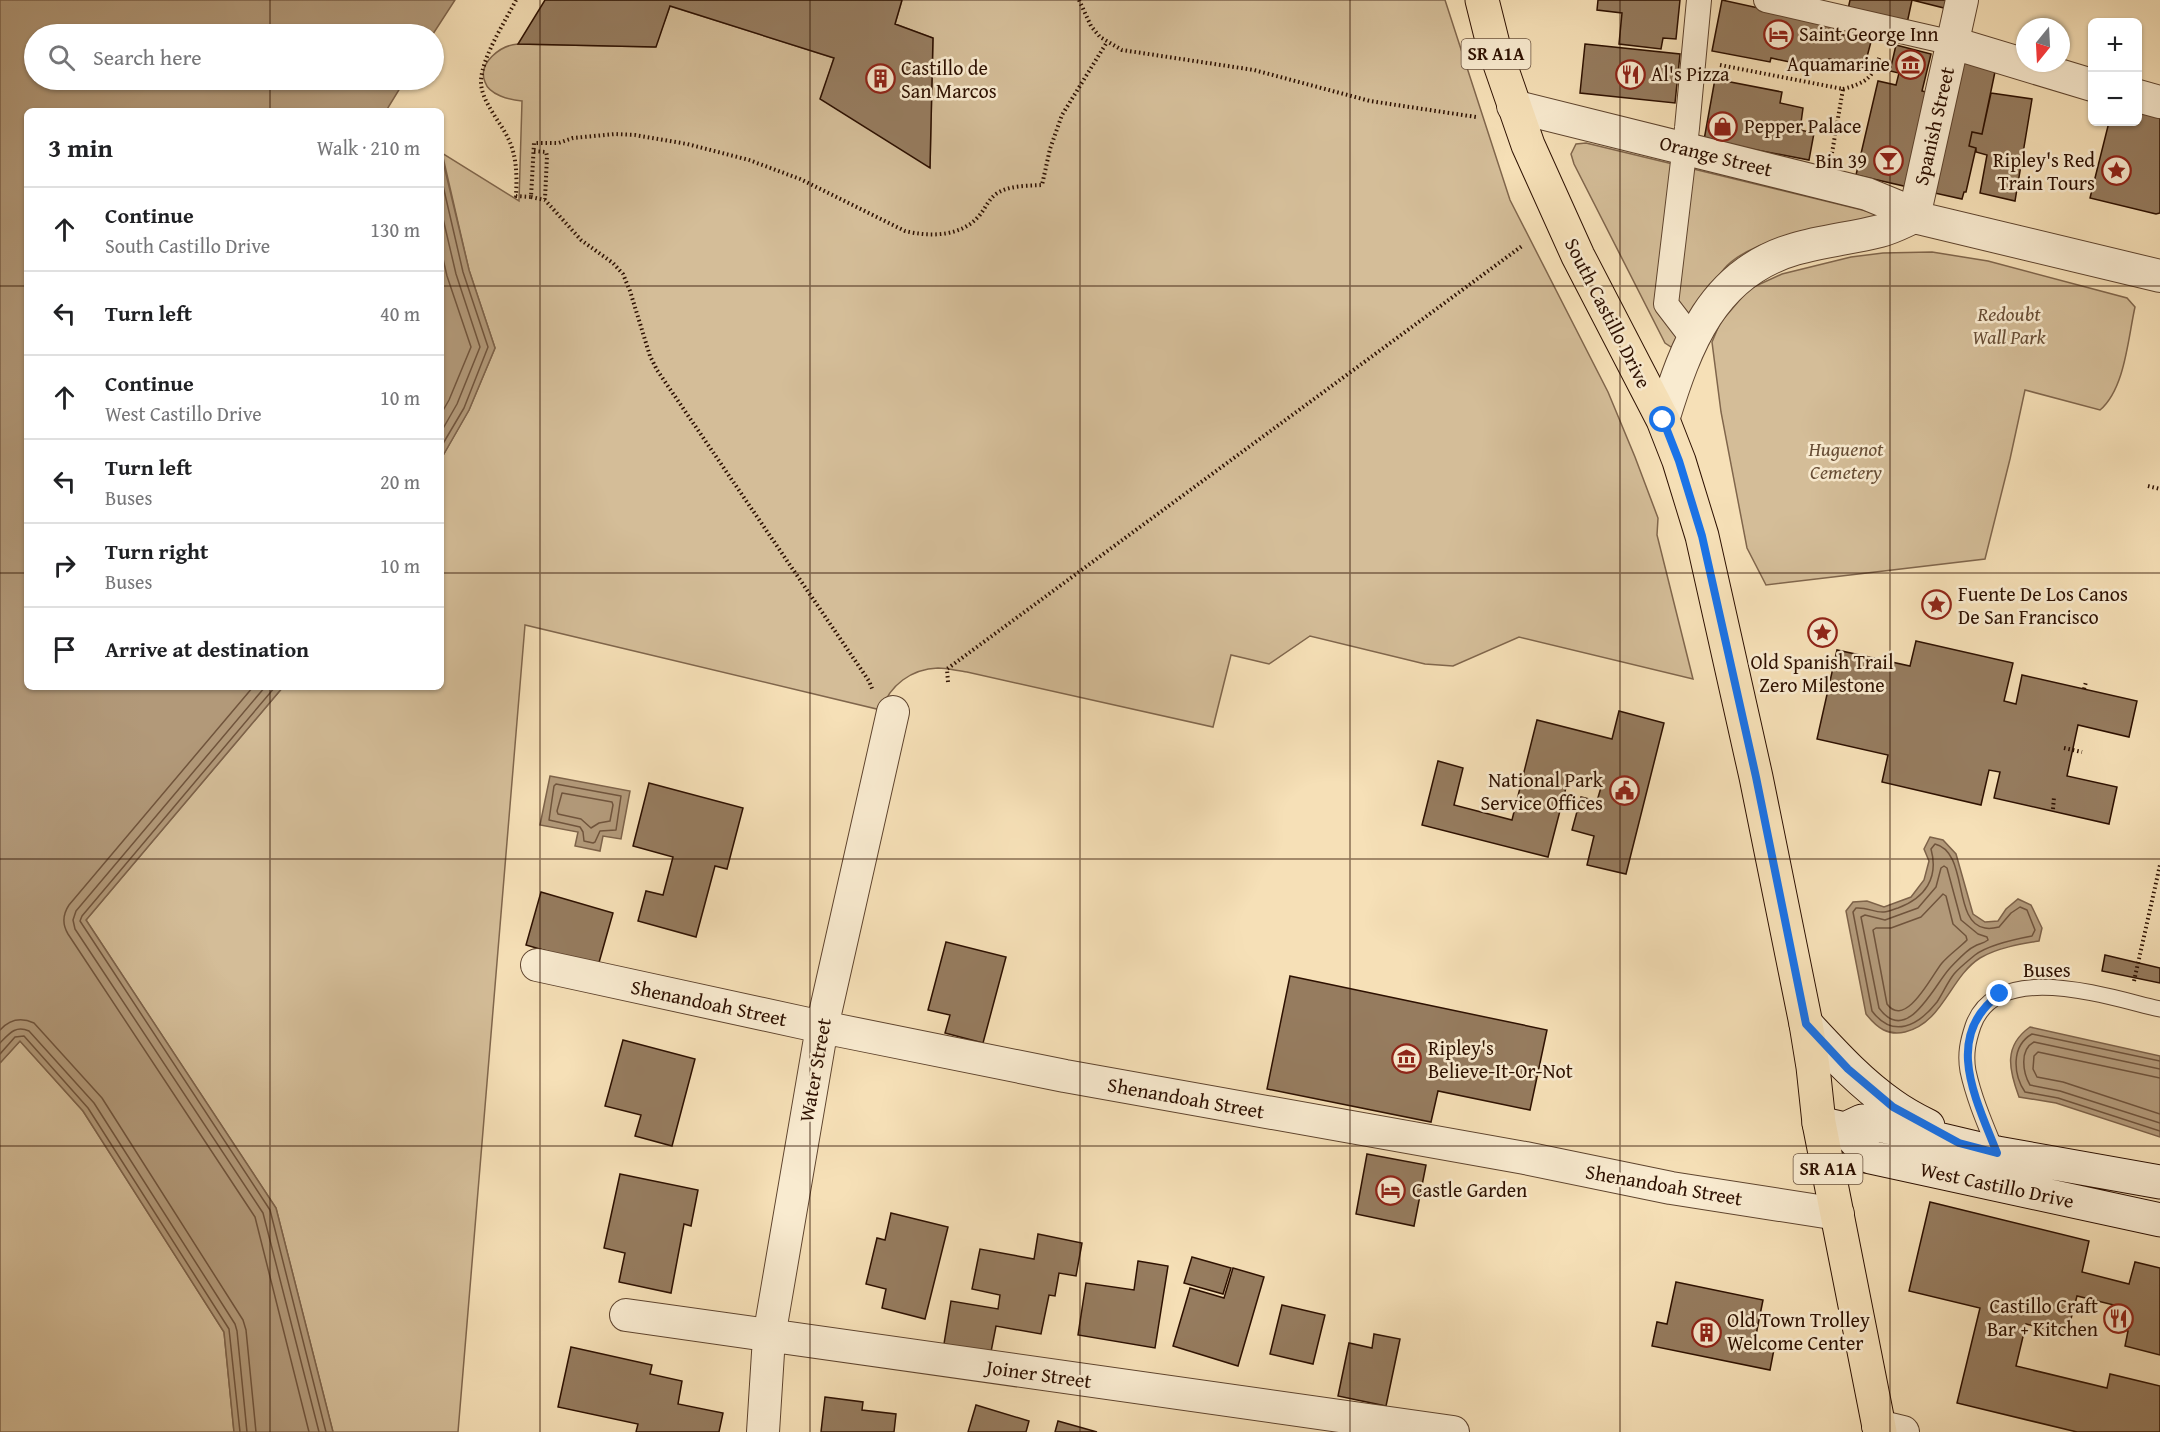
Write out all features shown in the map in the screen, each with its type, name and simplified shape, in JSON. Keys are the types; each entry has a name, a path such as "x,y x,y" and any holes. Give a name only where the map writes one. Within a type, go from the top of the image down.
{"main road":[{"name":"South Castillo Drive","path":"1482,0 1492,44 1513,106 1578,256 1663,420 1679,461 1702,536 1756,777 1813,1066 1832,1126"},
{"path":"1806,1024 1848,1069 1893,1107 1959,1143"},
{"name":"West Castillo Drive","path":"1832,1126 1862,1121 1997,1153 2160,1182"},
{"name":"West Castillo Drive","path":"1832,1126 1870,1157 2160,1220"},
{"name":"SR A1A","path":"1832,1126 1838,1214 1887,1430"}],"street":[{"path":"1692,338 1666,304 1685,148 1699,0"},
{"path":"1766,0 1953,43 2088,83"},
{"name":"Spanish Street","path":"1914,217 1962,0"},
{"path":"2142,97 2160,102"},
{"name":"Orange Street","path":"1513,106 1867,194 1901,208 1914,217 2160,276"},
{"path":"1663,420 1692,338 1721,296 1752,268 1796,248 1882,230 1914,217"},
{"name":"Water Street","path":"763,1432 769,1337 822,1027 891,719"},
{"name":"Shenandoah Street","path":"537,965 822,1027 1065,1076 1525,1158 1671,1188 1838,1214"},
{"name":"Joiner Street","path":"626,1315 1280,1420 1453,1432"}],"lane":[{"name":"Buses","path":"1997,1153 1979,1107 1968,1062 1967,1046 1975,1021 1986,1004 2000,994 2032,987 2071,989 2160,1009"}],"path":[{"path":"516,0 487,57 481,83 487,100 509,139 517,167 516,196 545,200 580,240 607,258 622,274 657,370 869,681 891,719"},
{"path":"1079,0 1091,26 1100,37 1122,50 1254,70 1370,100 1476,117"},
{"path":"1693,59 1843,89 1866,81 1875,69 1887,28"},
{"path":"531,197 534,143 559,143 573,138 615,134 635,135 687,144 749,160 800,179 905,231 921,235 941,235 960,229 978,218 996,194 1027,184 1042,184 1050,149 1062,115 1107,42"},
{"path":"1826,184 1843,89"},
{"path":"534,151 546,152 545,200"},
{"path":"948,682 947,669 1522,246"},
{"path":"2148,486 2160,489"},
{"path":"2084,689 2086,682"},
{"path":"2064,748 2082,752"},
{"path":"2053,809 2054,797"},
{"path":"2129,1002 2160,865"}],"green space":[{"path":"902,0 1445,0 1510,200 1608,392 1658,518 1657,535 1693,679 1519,637 1453,666 1425,664 1310,636 1269,664 1231,655 1213,727 941,668 919,671 910,675 890,693 881,710 525,625 458,1432 333,1432 276,1208 86,920 280,690 444,690 444,454 469,410 495,348 469,270 444,154 519,201 522,101 500,96 487,87 483,75 484,68 492,56 511,45 518,44 655,47 670,6 834,58 821,99 930,167 933,38 895,24"},
{"path":"1586,143 1887,216 1800,233 1755,248 1737,257 1711,286 1680,343 1671,347 1665,343 1574,164 1571,154 1576,144"},
{"name":"Huguenot Cemetery","path":"1932,252 1988,261 2127,298 2135,307 2124,362 2115,389 2100,410 2025,390 1985,559 1766,585 1747,548 1721,412 1712,342 1720,323 1749,289 1782,274 1851,257 1883,253"},
{"path":"20,1041 83,1111 224,1332 234,1432 0,1432 0,1063"}],"water":[{"path":"0,0 455,0 439,24 24,24 24,90 399,90 388,108 24,108 24,690 280,690 86,920 276,1208 333,1432 234,1432 224,1332 83,1111 20,1041 0,1063"},
{"path":"444,166 469,270 495,348 469,410 444,454"},
{"path":"550,776 630,791 621,839 603,836 600,851 575,846 578,832 540,825"},
{"path":"1930,837 1943,840 1956,854 1973,914 1985,922 1998,921 2006,909 2018,899 2031,905 2042,928 2039,941 2001,949 1980,958 1961,976 1938,1010 1918,1027 1899,1033 1888,1032 1874,1023 1866,1014 1846,911 1853,902 1867,901 1884,907 1911,897 1924,880 1929,861 1924,849"},
{"path":"2030,1027 2160,1056 2160,1137 2056,1103 2019,1097 2011,1068 2012,1050 2021,1034"}],"building":[{"name":"Castillo de San Marcos","path":"545,0 902,0 895,24 933,38 930,168 820,99 834,58 670,6 656,47 518,44"},
{"path":"1598,0 1680,0 1676,39 1663,38 1661,49 1619,44 1622,13 1597,10"},
{"name":"Saint George Inn","path":"1722,0 1781,13 1836,21 1834,33 1849,36 1850,31 1872,38 1864,68 1829,59 1827,70 1771,58 1770,62 1712,51"},
{"path":"1850,0 1912,0 1906,28 1847,14"},
{"path":"1912,0 1950,0 1948,9"},
{"name":"Al's Pizza","path":"1585,44 1680,54 1675,103 1580,93"},
{"name":"Saint George Inn","path":"1896,45 1931,54 1922,91 1930,93 1908,187 1856,175 1878,81 1896,85 1899,73 1890,71"},
{"path":"1959,59 1996,67 1982,134 1972,132 1969,146 1976,148 1966,192 1962,199 1930,192"},
{"name":"Saint George Inn","path":"1715,79 1782,92 1780,103 1803,108 1800,130 1814,133 1809,160 1704,140"},
{"path":"1991,93 2032,99 2015,201 1980,193 1987,155 1976,152 1976,148 1969,146 1972,132 1982,134"},
{"path":"2142,113 2160,118 2160,213 2156,214 2090,198 2108,126 2142,126"},
{"path":"1916,641 2013,663 2004,701 2016,704 2022,675 2137,701 2129,737 2078,725 2067,776 2117,787 2109,824 1994,798 2000,772 1989,770 1981,805 1882,782 1888,755 1817,739 1837,650 1910,666"},
{"name":"National Park Service Offices","path":"1619,711 1664,723 1626,874 1587,865 1594,836 1572,830 1581,797 1597,801 1602,784 1569,776 1548,857 1422,825 1438,761 1463,768 1454,805 1512,820 1537,720 1612,739"},
{"path":"649,783 743,808 727,869 715,866 696,937 638,921 646,891 663,895 673,857 633,846"},
{"path":"541,892 613,913 598,966 526,945"},
{"path":"946,942 1006,957 983,1043 945,1033 950,1015 928,1010"},
{"path":"2105,955 2160,968 2160,983 2102,971"},
{"name":"Ripley's Believe-It-Or-Not","path":"1290,976 1547,1030 1530,1110 1438,1091 1431,1122 1267,1089"},
{"path":"623,1040 695,1059 672,1146 635,1136 641,1115 605,1106"},
{"name":"Castle Garden","path":"1367,1154 1426,1165 1414,1226 1356,1214"},
{"path":"620,1174 698,1190 691,1226 684,1224 671,1293 619,1282 625,1253 604,1248"},
{"path":"1930,1202 2089,1241 2082,1272 2129,1284 2135,1262 2160,1268 2160,1355 2125,1346 2128,1331 2108,1326 2114,1305 2077,1296 2067,1334 2026,1324 2016,1366 2107,1388 2110,1374 2160,1386 2160,1432 2077,1432 1957,1403 1980,1308 1909,1291"},
{"path":"891,1213 948,1227 925,1319 882,1308 886,1289 866,1284 877,1238 885,1240"},
{"path":"1038,1234 1082,1243 1076,1276 1059,1273 1055,1296 1049,1295 1041,1334 996,1326 991,1352 944,1344 951,1301 998,1309 1000,1295 972,1289 980,1249 1034,1259"},
{"path":"1192,1257 1231,1268 1223,1294 1184,1283"},
{"path":"1138,1261 1168,1266 1155,1348 1078,1335 1086,1283 1134,1290"},
{"path":"1233,1268 1264,1277 1238,1366 1173,1346 1190,1288 1224,1298"},
{"name":"Old Town Trolley Welcome Center","path":"1676,1282 1763,1300 1755,1340 1775,1344 1770,1370 1652,1346 1657,1322 1667,1324"},
{"path":"1282,1305 1325,1315 1313,1364 1270,1354"},
{"path":"1374,1334 1400,1339 1386,1406 1338,1396 1349,1343 1372,1348"},
{"path":"571,1347 652,1365 650,1374 682,1381 678,1404 723,1413 719,1432 636,1432 638,1424 558,1407"},
{"path":"825,1397 863,1402 862,1410 896,1414 894,1432 821,1432"},
{"path":"976,1405 1029,1421 1026,1432 968,1432"},
{"path":"1058,1421 1097,1432 1055,1432"}],"place":[{"name":"Saint George Inn","path":"1778,34"},
{"name":"Aquamarine","path":"1911,64"},
{"name":"Al's Pizza","path":"1630,74"},
{"name":"Castillo de San Marcos","path":"880,79"},
{"name":"Pepper Palace","path":"1723,126"},
{"name":"Bin 39","path":"1888,161"},
{"name":"Ripley's Red Train Tours","path":"2116,171"},
{"name":"Fuente De Los Canos De San Francisco","path":"1937,605"},
{"name":"Old Spanish Trail Zero Milestone","path":"1822,632"},
{"name":"National Park Service Offices","path":"1624,791"},
{"name":"Ripley's Believe-It-Or-Not","path":"1407,1059"},
{"name":"Castle Garden","path":"1391,1190"},
{"name":"Castillo Craft Bar + Kitchen","path":"2119,1318"},
{"name":"Old Town Trolley Welcome Center","path":"1706,1332"}],"route":[{"path":"1663,420 1679,461 1702,536 1756,777 1806,1024 1848,1069 1893,1107 1959,1143 1997,1153 1979,1107 1968,1070 1967,1046 1975,1021 1986,1004 2000,994"}],"park label":[{"name":"Redoubt Wall Park","path":"2009,326"}]}
